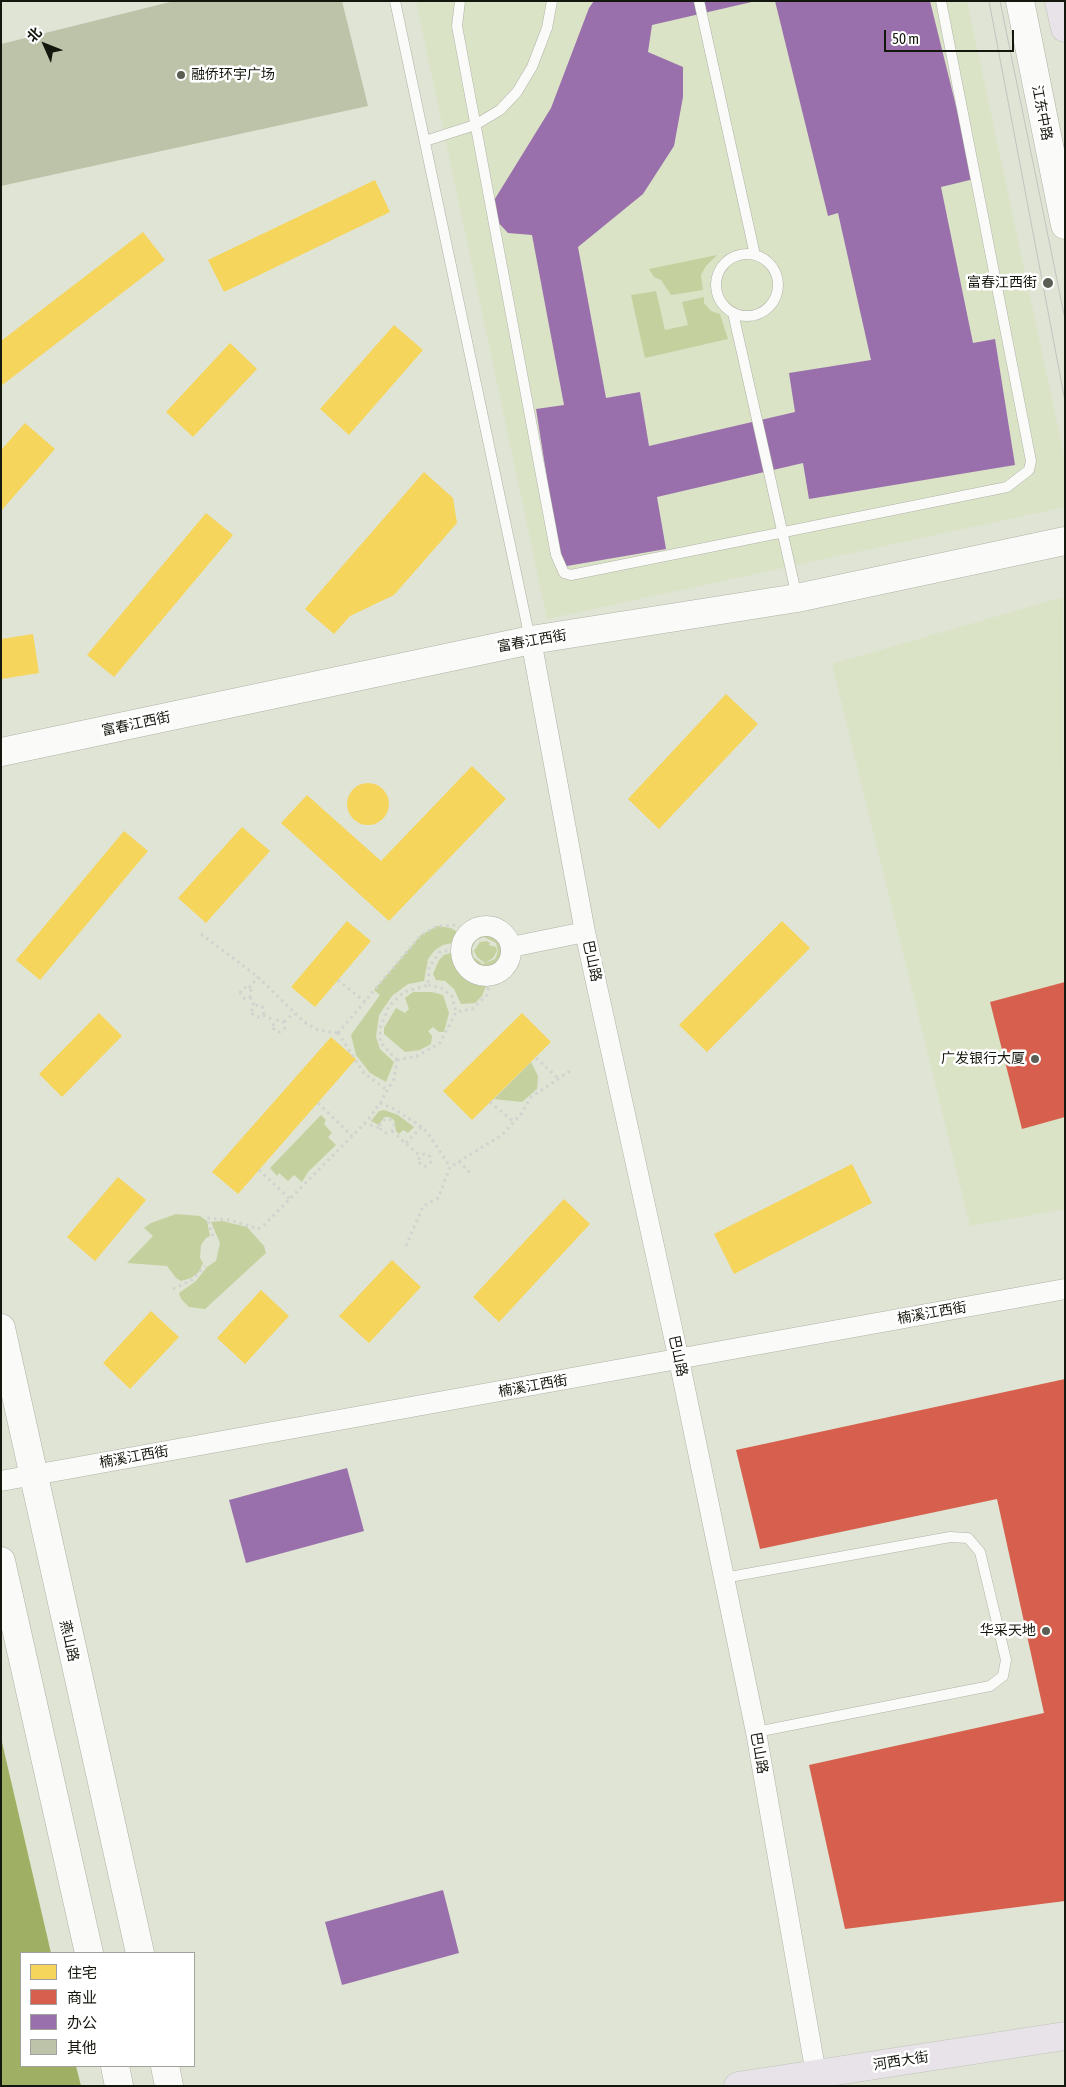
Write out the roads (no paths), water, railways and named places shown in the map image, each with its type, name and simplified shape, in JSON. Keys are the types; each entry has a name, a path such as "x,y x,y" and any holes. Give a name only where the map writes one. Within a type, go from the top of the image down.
{"main road":[{"path":"1059,1 1065,28"},
{"name":"河西大街","path":"738,2086 1065,2036"}],"street":[{"name":"江东中路","path":"1020,1 1065,225"},
{"name":"富春江西街","path":"1,752 530,640 797,598 1065,541"},
{"name":"巴山路","path":"530,640 585,932 756,1732 816,2074"},
{"path":"483,926 498,928 509,939 511,947 508,963 491,975 478,974 471,970 462,956 466,940 483,926"},
{"path":"511,947 585,932"},
{"name":"楠溪江西街","path":"1,1481 1065,1289"},
{"name":"燕山路","path":"1,1328 32,1475 140,1952"},
{"path":"1,1561 90,1952"},
{"path":"115,2067 119,2086"},
{"path":"165,2067 170,2086"}],"lane":[{"path":"395,1 530,640"},
{"path":"460,1 457,26 556,555 564,573 571,576 1007,487 1029,470 1031,462 941,1"},
{"path":"424,141 475,125 500,110 517,92 532,67 547,28 552,1"},
{"path":"699,1 755,255"},
{"path":"755,255 768,263 777,275 778,286 776,296 771,305 763,312 753,316 733,312 725,307 717,289 720,270 735,257 755,255"},
{"path":"733,312 797,598"},
{"path":"724,1578 950,1536 968,1538 980,1552 1006,1660 1003,1676 990,1686 756,1732"}],"tram line":[{"path":"989,1 1065,401"},
{"path":"1000,1 1065,319"}],"place":[{"name":"融侨环宇广场","path":"181,75"},
{"name":"富春江西街","path":"1048,283"},
{"name":"广发银行大厦","path":"1035,1059"},
{"name":"华采天地","path":"1046,1631"}]}
